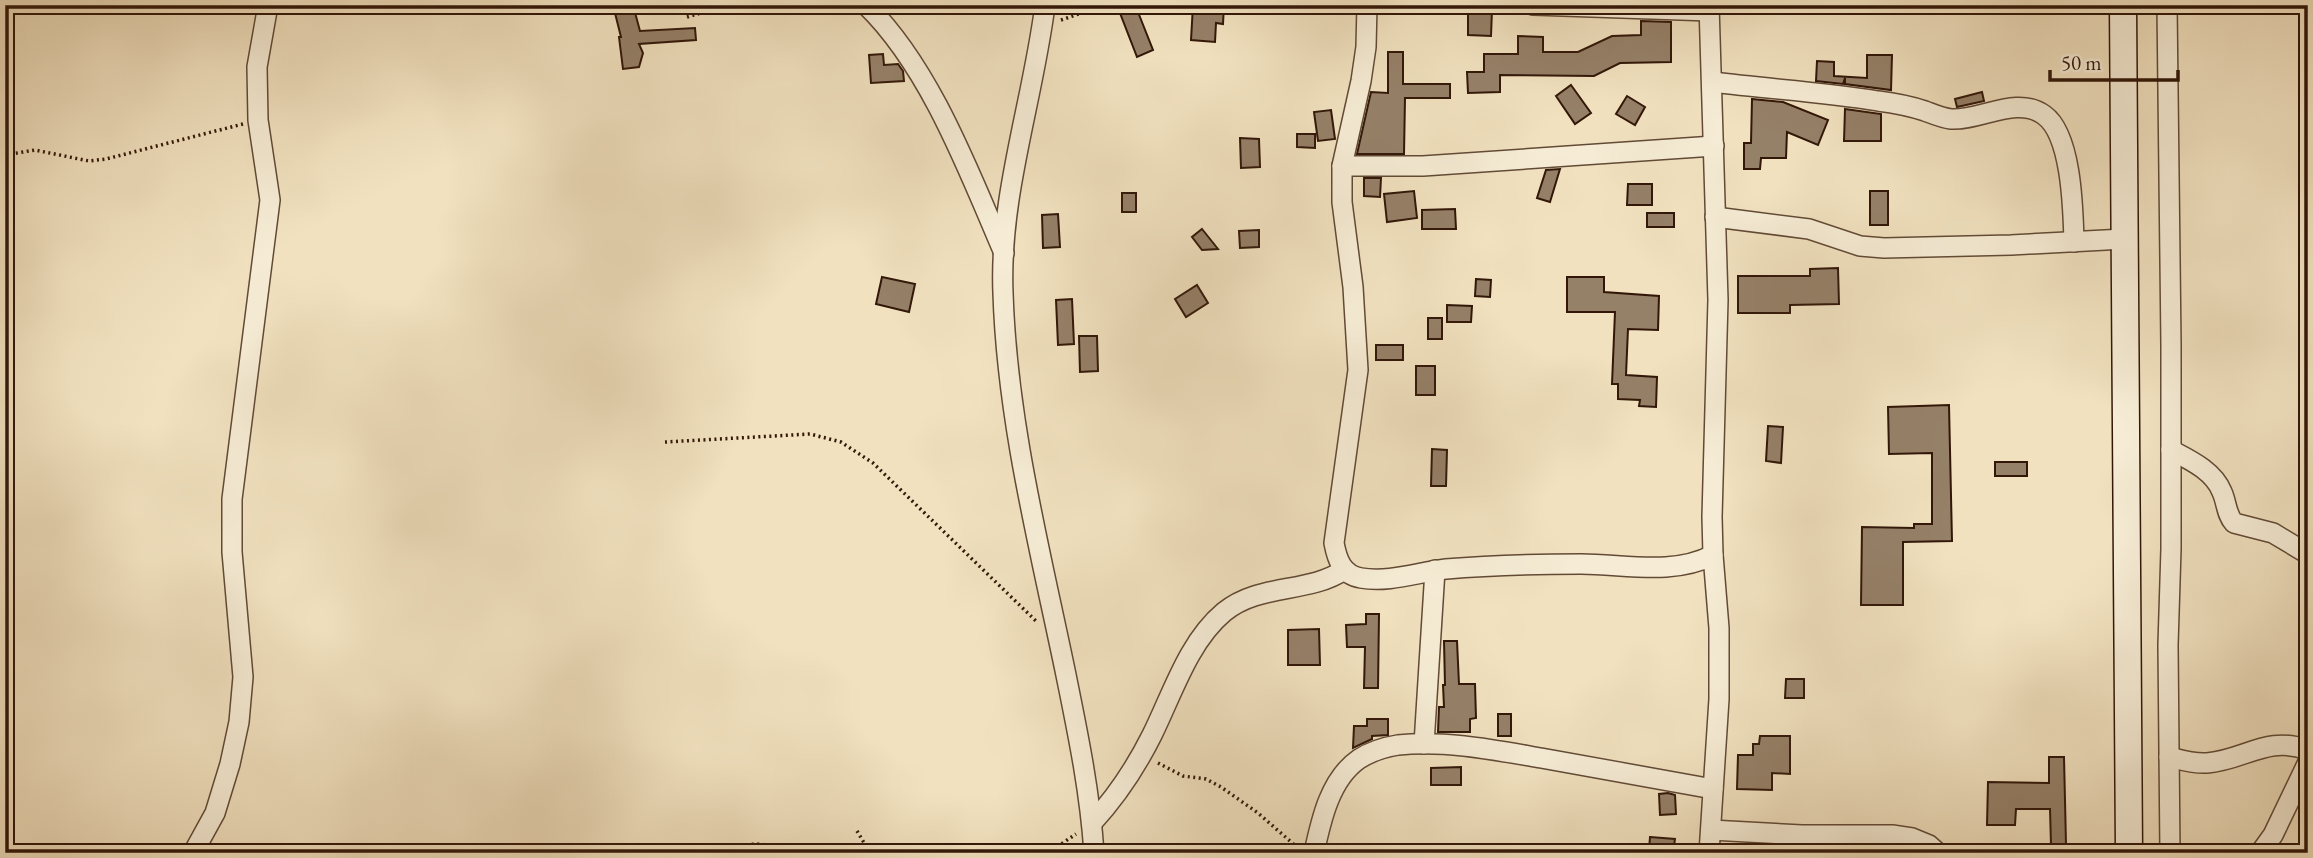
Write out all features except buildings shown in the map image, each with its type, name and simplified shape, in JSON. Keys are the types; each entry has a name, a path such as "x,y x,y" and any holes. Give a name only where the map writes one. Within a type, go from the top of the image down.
{"street":[{"path":"193,853 215,813 230,764 240,711 243,677 232,552 232,499 270,200 258,120 257,67 268,5"},
{"path":"866,5 907,55 932,96 1004,254"},
{"path":"1045,5 1013,185 1004,254 1005,333 1019,438 1086,775 1094,853"},
{"path":"1367,5 1366,47 1361,81 1342,166 1342,202 1353,287 1358,370 1334,543 1344,570 1361,578 1385,578 1478,566 1583,564 1671,567 1688,565 1713,555"},
{"path":"1533,5 1709,8 1718,300 1712,473 1713,555 1719,628 1719,676 1709,853"},
{"path":"2123,5 2129,853"},
{"path":"2167,5 2171,450 2170,853"},
{"path":"1713,82 1876,100 1947,118 1968,119 1999,110 2024,108 2043,114 2054,125 2065,154 2072,191 2074,242"},
{"path":"1342,166 1423,166 1714,146"},
{"path":"1715,218 1809,229 1860,246 1884,248 2124,239"},
{"path":"2171,450 2209,473 2220,486 2227,513 2234,523 2273,533 2308,554"},
{"path":"1092,823 1110,802 1143,753 1184,668 1199,643 1224,612 1261,593 1325,579 1344,570"},
{"path":"1424,744 1435,570"},
{"path":"1314,853 1320,826 1336,785 1348,768 1377,750 1397,745 1424,744 1495,750 1713,789"},
{"path":"2169,757 2208,763 2282,744 2308,750"},
{"path":"2260,853 2273,835 2308,762"},
{"path":"1711,830 1815,835 1892,835 1912,838 1929,845 1938,853"}],"path":[{"path":"687,17 729,5"},
{"path":"1043,26 1105,5"},
{"path":"5,155 35,150 89,161 106,159 258,120"},
{"path":"665,442 810,434 841,442 873,463 1059,641"},
{"path":"1143,753 1183,776 1206,779 1221,787 1258,813 1301,853"},
{"path":"1048,853 1092,823"},
{"path":"857,831 870,853"},
{"path":"732,853 749,844 770,846 794,853"}]}
